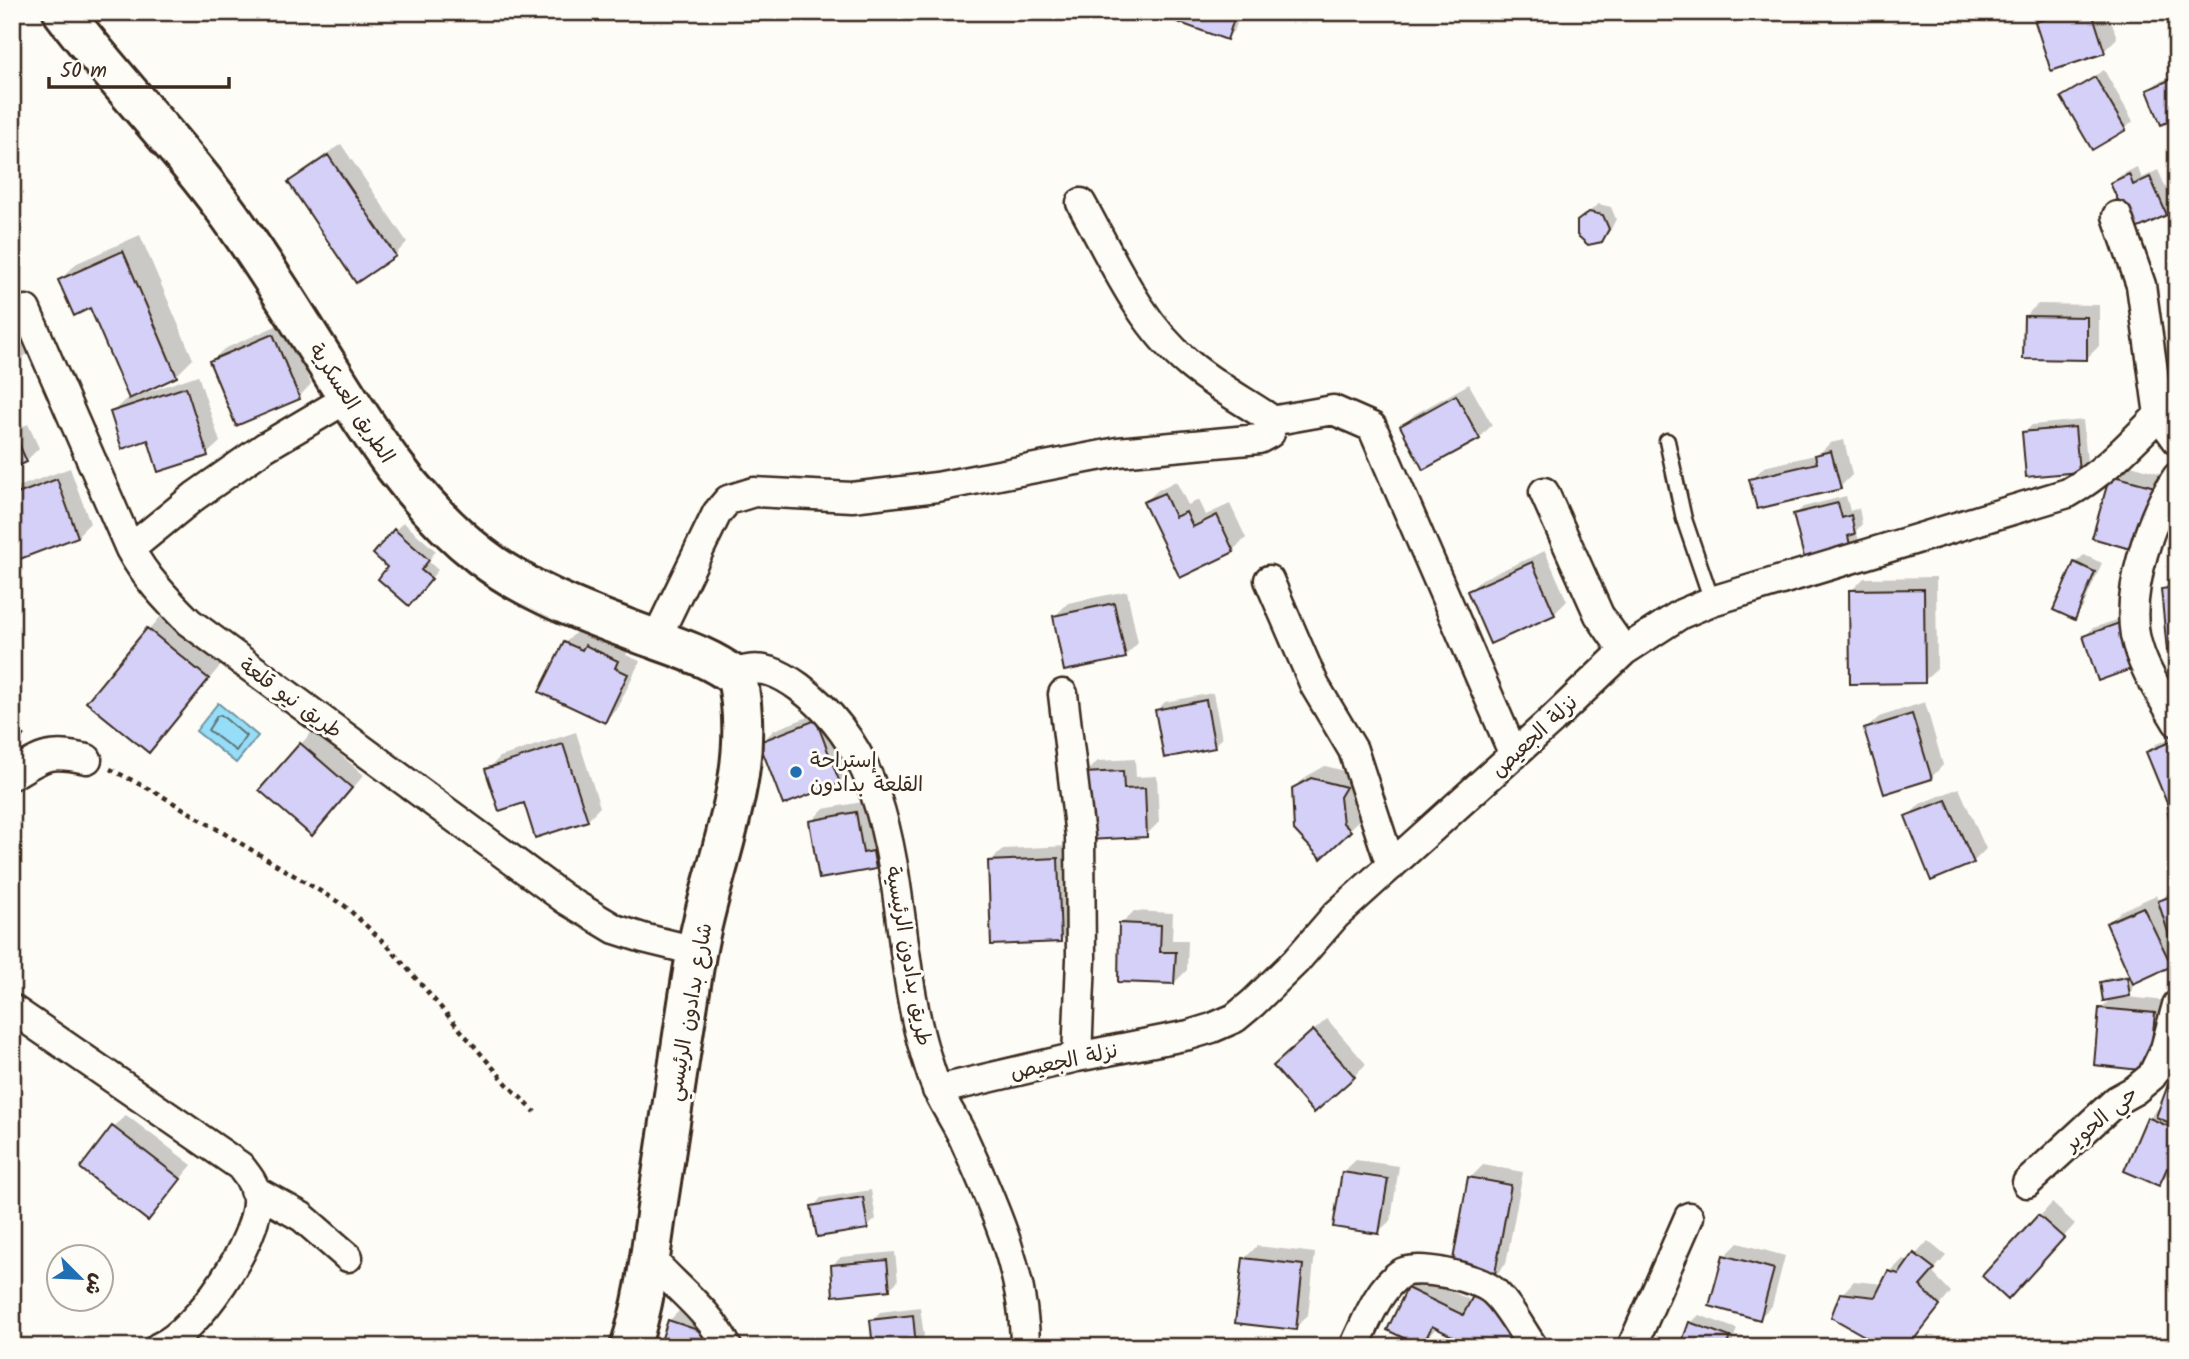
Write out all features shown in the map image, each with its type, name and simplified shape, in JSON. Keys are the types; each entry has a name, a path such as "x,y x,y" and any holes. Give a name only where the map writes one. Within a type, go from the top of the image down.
{"main road":[{"name":"الطريق العسكرية","path":"63,12 223,206 397,471 461,540 529,588 715,662 737,678"},
{"name":"شارع بدادون الرئيسي","path":"630,1347 650,1258 696,951 727,836 740,770 742,740 737,678"}],"street":[{"path":"656,639 717,513 738,495 777,492 804,496 852,497 937,487 1118,452 1259,439 1270,433 1271,421 1266,416 1213,383 1187,363 1163,337 1141,309 1082,203"},
{"path":"2117,216 2141,285 2160,415 2177,440"},
{"name":"طريق نيو قلعة","path":"26,310 130,549 138,564 164,597 189,622 565,899 615,929 696,951"},
{"path":"130,549 195,496 265,447 348,398"},
{"path":"1271,421 1333,410 1372,427 1514,755"},
{"name":"نزلة الجعيص","path":"937,1090 1077,1057 1189,1035 1235,1018 1296,961 1336,915 1514,755 1624,651 1681,614 1712,601 2067,493 2117,459 2160,415"},
{"path":"2177,477 2170,487 2148,542 2135,591 2133,616 2135,637 2142,656 2155,686 2177,722"},
{"path":"1544,492 1599,615 1624,651"},
{"path":"1269,580 1315,687 1353,750 1391,866"},
{"name":"طريق بدادون الرئيسية","path":"737,678 740,672 746,670 769,670 781,675 811,697 848,740 872,783 892,859 914,1005 924,1050 937,1090 960,1133 1007,1240 1017,1282 1025,1347"},
{"path":"1063,694 1080,836 1081,959 1077,1057"},
{"path":"12,775 45,755 61,753 87,759"},
{"name":"حي الحوير","path":"2027,1183 2117,1100 2152,1076 2165,1049 2177,1005"},
{"path":"12,1009 240,1166 251,1180 257,1200 249,1236 216,1295 191,1322 159,1347"},
{"path":"254,1190 302,1217 348,1257"},
{"path":"1632,1347 1689,1217"},
{"path":"650,1258 699,1307 722,1336 727,1347"},
{"path":"1354,1347 1374,1307 1390,1283 1407,1270 1462,1278 1491,1289 1533,1347"}],"lane":[{"path":"1667,441 1684,519 1712,601"}],"path":[{"path":"87,759 157,793 345,906 387,945 507,1084 535,1112"}],"water":[{"path":"218,703 258,736 236,763 196,731"}],"building":[{"path":"1150,12 1224,12 1235,16 1227,40"},
{"path":"2066,12 2092,12 2105,53 2051,71 2035,22"},
{"path":"2095,77 2126,130 2092,150 2061,97"},
{"path":"2176,77 2177,118 2161,125 2147,90"},
{"path":"328,155 396,256 356,283 288,182"},
{"path":"2129,174 2133,185 2150,177 2167,215 2132,231 2110,183"},
{"path":"1589,212 1603,215 1609,229 1602,242 1588,245 1577,235 1577,221"},
{"path":"123,251 177,377 129,399 90,308 74,316 58,280"},
{"path":"2024,316 2087,317 2087,360 2023,359"},
{"path":"273,334 300,399 236,426 209,361"},
{"path":"186,387 208,456 158,472 148,440 122,449 110,412"},
{"path":"1456,395 1480,439 1423,470 1400,426"},
{"path":"2075,427 2079,472 2026,477 2022,432"},
{"path":"15,435 27,462 12,469 12,437"},
{"path":"1831,451 1841,489 1757,509 1749,479 1817,463 1815,455"},
{"path":"2110,475 2155,487 2137,551 2092,538"},
{"path":"57,479 78,537 12,562 12,496"},
{"path":"1164,493 1175,517 1186,512 1193,527 1217,515 1234,552 1180,578 1143,502"},
{"path":"1838,503 1842,518 1851,515 1855,534 1848,536 1851,550 1805,561 1793,514"},
{"path":"394,529 429,560 421,570 432,579 409,606 378,579 387,567 373,554"},
{"path":"1532,562 1555,615 1490,644 1467,591"},
{"path":"2074,562 2095,572 2075,620 2053,610"},
{"path":"2177,587 2177,649 2167,651 2161,589"},
{"path":"1924,589 1925,683 1850,684 1849,590"},
{"path":"1114,603 1126,658 1064,671 1053,616"},
{"path":"2122,622 2137,667 2098,681 2083,636"},
{"path":"147,628 209,679 149,753 86,702"},
{"path":"564,642 582,650 585,645 618,661 615,668 628,674 605,723 539,692"},
{"path":"1206,700 1215,748 1164,758 1155,710"},
{"path":"1912,714 1932,779 1884,794 1864,729"},
{"path":"816,720 840,783 783,805 759,742"},
{"path":"2177,739 2177,804 2169,808 2146,752"},
{"path":"300,743 352,788 312,836 259,790"},
{"path":"563,744 588,821 535,838 524,803 499,811 485,769"},
{"path":"1123,771 1124,789 1145,788 1147,837 1087,840 1083,773"},
{"path":"1311,778 1346,787 1340,797 1343,823 1351,831 1321,859 1294,830 1292,788"},
{"path":"1946,800 1974,863 1931,881 1905,816"},
{"path":"2177,811 2177,853 2168,813"},
{"path":"856,812 863,853 873,851 876,869 819,879 809,821"},
{"path":"1058,858 1061,942 991,945 988,861"},
{"path":"2177,894 2177,957 2176,957 2158,901"},
{"path":"2143,907 2172,966 2133,984 2106,923"},
{"path":"1119,923 1161,925 1160,952 1176,952 1174,984 1118,982"},
{"path":"2127,977 2130,996 2103,1001 2100,982"},
{"path":"2099,1008 2155,1013 2149,1071 2094,1065"},
{"path":"1313,1030 1355,1077 1314,1113 1273,1066"},
{"path":"2168,1085 2177,1088 2177,1126 2156,1117"},
{"path":"2147,1117 2177,1130 2177,1172 2167,1168 2159,1186 2124,1171"},
{"path":"112,1126 181,1179 148,1221 80,1168"},
{"path":"1342,1172 1388,1179 1379,1234 1333,1227"},
{"path":"1468,1177 1511,1185 1494,1279 1451,1271"},
{"path":"863,1197 868,1229 817,1237 811,1206"},
{"path":"2038,1215 2064,1238 2008,1300 1982,1276"},
{"path":"1914,1253 1935,1269 1920,1286 1940,1306 1908,1347 1884,1347 1831,1317 1840,1293 1875,1297 1888,1271 1899,1274"},
{"path":"1723,1255 1774,1269 1760,1320 1709,1306"},
{"path":"1243,1258 1303,1265 1296,1330 1235,1323"},
{"path":"887,1260 890,1290 833,1296 831,1265"},
{"path":"1407,1288 1463,1315 1474,1294 1503,1308 1522,1347 1474,1347 1432,1326 1422,1347 1387,1330"},
{"path":"913,1315 916,1346 873,1347 870,1320"},
{"path":"668,1320 719,1337 715,1347 659,1347"},
{"path":"1689,1322 1730,1337 1726,1347 1680,1347"}],"place":[{"name":"إستراحة القلعة بدادون","path":"796,772"}]}
